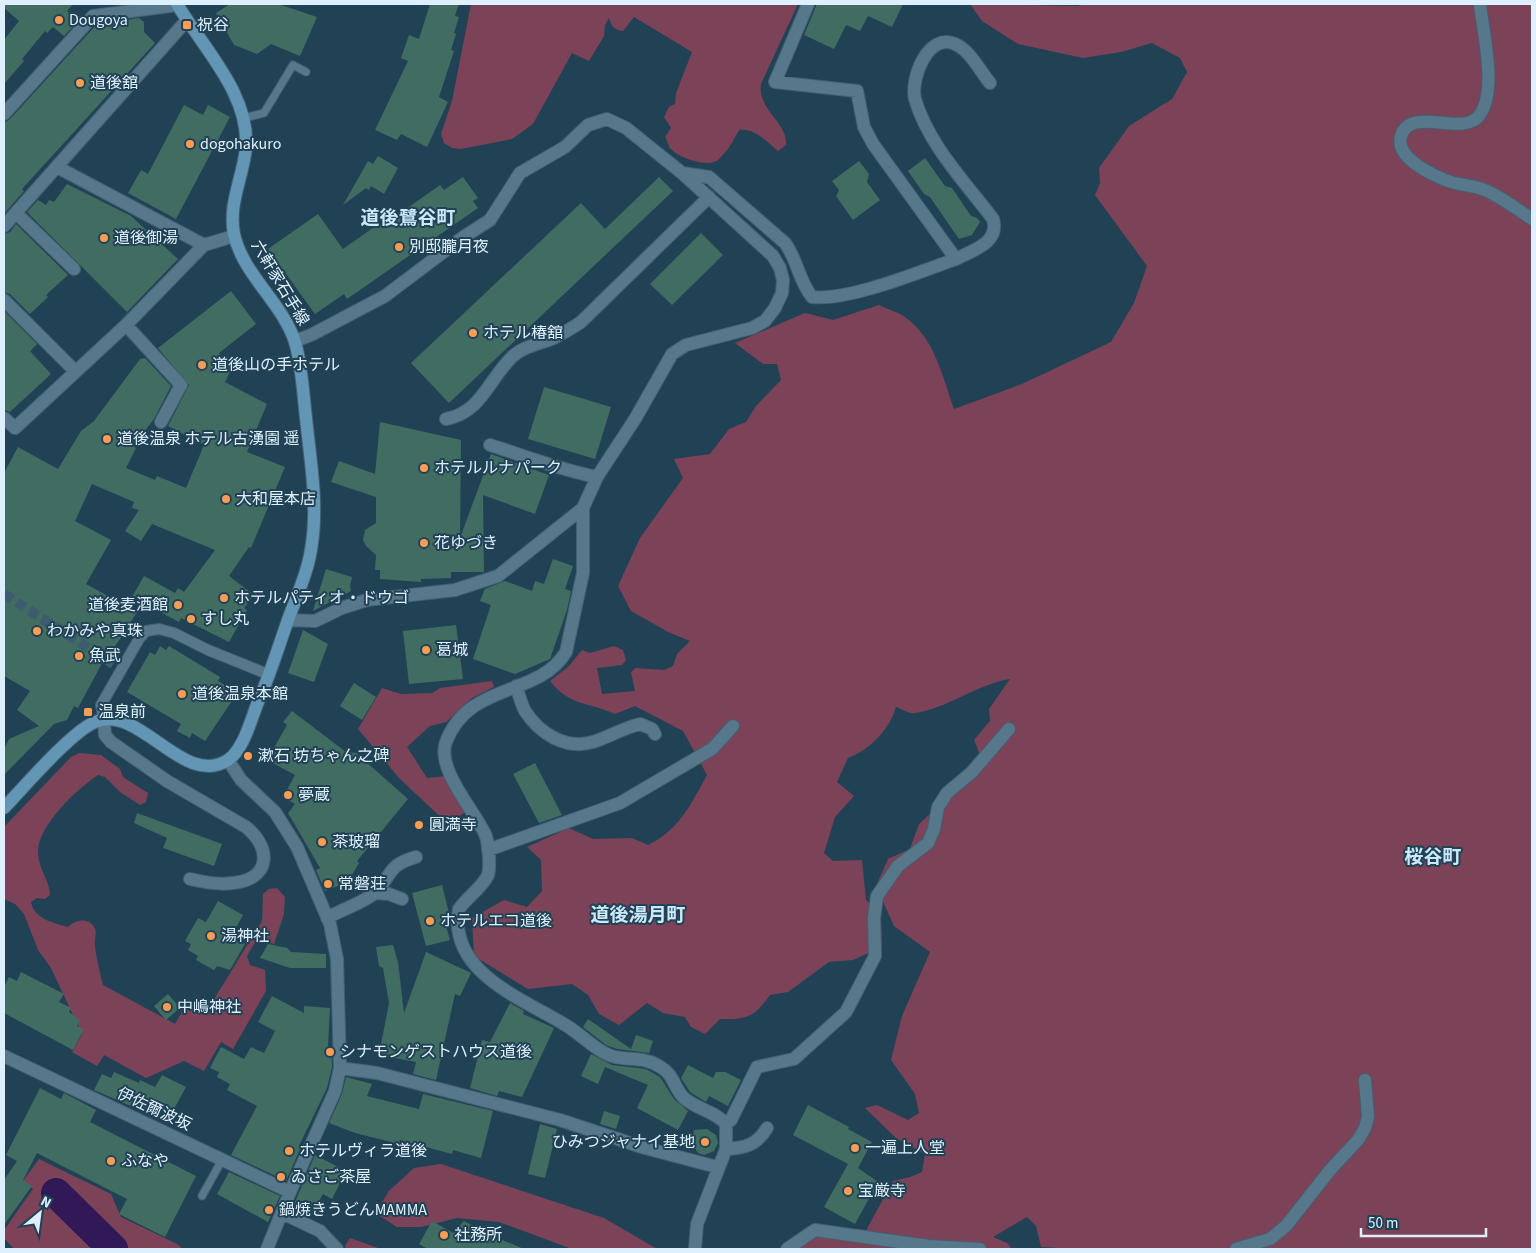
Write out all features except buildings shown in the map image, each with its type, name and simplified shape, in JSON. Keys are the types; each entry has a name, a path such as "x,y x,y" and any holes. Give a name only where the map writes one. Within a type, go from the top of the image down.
{"main road":[{"name":"六軒家石手線","path":"178,4 233,90 244,118 246,150 233,204 234,236 248,268 272,299 294,341 310,458 314,518 307,566 270,675 238,748 228,760"},
{"path":"6,800 84,729 104,720 124,723 195,764 215,765 228,760"}],"street":[{"path":"4,114 93,16 178,4"},
{"path":"808,4 775,82 857,91 864,126 873,144 956,259"},
{"path":"1480,4 1488,80 1488,95 1484,110 1475,120 1459,124 1426,121 1409,125 1401,136 1402,149 1411,160 1444,180 1477,186 1532,219"},
{"path":"4,226 187,20"},
{"path":"682,173 709,177 786,243 812,297 820,298 865,289 956,259 987,243 994,235 993,219 927,130 914,96 916,78 928,53 936,44 946,42 955,44 966,52 990,83"},
{"path":"294,341 311,335 385,296 462,238 490,220 520,173 565,147 588,125 599,120 607,119 626,128 682,173 772,256 782,274 782,293 775,308 765,321 752,328 686,345 672,354 635,419 597,477 583,508 583,573 566,652 559,663 547,673 476,704 465,712 450,732 445,745 447,769 486,836 489,873 482,884 464,902 459,910 457,919 461,942 485,975 507,992 565,1024 606,1053 615,1057 647,1060 658,1065 674,1079 684,1098 721,1118 726,1124 726,1149 717,1167 697,1224 695,1249"},
{"path":"57,167 204,245"},
{"path":"446,419 459,416 476,404 512,357 523,349 561,335 581,322 709,197"},
{"path":"16,213 74,269"},
{"path":"4,418 15,428 126,325 204,245 234,236"},
{"path":"4,300 75,371"},
{"path":"126,325 181,385 161,422"},
{"path":"490,445 559,466 575,473 597,477"},
{"path":"288,620 315,621 348,606 367,600 455,590 498,576 583,508"},
{"path":"190,879 216,884 248,880 262,867 266,858 263,846 257,836 246,826 167,781 111,742 105,735 101,705 139,639 146,631 159,629 174,633 208,650 270,675"},
{"path":"516,686 524,710 533,721 543,731 565,743 577,745 594,742 640,724 652,729 655,734"},
{"path":"488,850 620,803 712,749 733,726"},
{"path":"726,1124 731,1120 758,1067 794,1059 846,1012 875,956 874,918 877,896 898,866 928,843 934,829 938,807 947,793 972,772 1009,729"},
{"path":"228,760 241,780 264,800 286,828 297,847 327,918 337,959 340,1068 335,1091 267,1249"},
{"path":"327,918 375,893 385,877 396,865 416,857"},
{"path":"375,893 389,894 402,898"},
{"name":"伊佐爾波坂","path":"4,1056 290,1192"},
{"path":"340,1068 378,1073 550,1118 646,1148 717,1167"},
{"path":"1236,1249 1270,1240 1286,1226 1330,1170 1358,1140 1368,1118 1365,1080"},
{"path":"726,1149 742,1148 752,1144 760,1139 767,1128"},
{"path":"282,1213 320,1231 338,1249"},
{"path":"787,1249 815,1230 928,1246 980,1249"}],"lane":[{"path":"244,118 264,113 294,65 306,72"},
{"path":"202,1196 222,1160"}],"shaded area":[{"path":"471,4 798,4 761,84 761,93 764,101 782,129 786,145 778,151 755,133 739,130 733,142 718,160 713,162 693,161 674,152 665,137 671,128 664,117 669,107 675,104 676,93 692,52 634,17 623,31 613,27 609,18 605,25 604,36 589,61 572,53 533,124 512,139 461,149 452,148 444,143 441,134 452,101"},
{"path":"970,4 1079,6 1081,4 1532,4 1532,1249 1079,1249 1041,1247 1036,1226 1027,1217 993,1237 1007,1243 1012,1249 794,1249 820,1234 863,1236 893,1181 922,1172 925,1154 897,1139 865,1108 877,1105 908,1120 919,1113 915,1094 891,1060 902,1016 930,952 894,926 876,886 888,859 910,849 919,824 961,786 980,755 974,740 990,721 989,709 1010,679 987,685 927,711 913,713 896,707 889,723 878,738 848,758 837,782 854,796 835,817 824,853 833,861 862,860 866,900 881,913 882,947 853,960 829,962 788,992 770,995 760,1008 750,1015 737,1019 720,1019 705,1034 691,1027 685,1017 663,1013 647,1003 619,1025 599,1014 588,995 572,984 528,989 474,956 472,918 504,900 527,907 542,891 541,860 527,847 569,828 593,839 632,838 648,845 659,839 676,824 707,775 683,731 635,706 615,714 572,699 557,689 550,681 568,667 582,650 590,653 614,646 623,650 626,660 622,665 597,668 602,694 635,691 631,672 636,668 664,670 673,666 677,654 690,641 668,632 631,611 618,586 640,538 683,478 674,459 710,454 729,429 746,422 756,406 781,380 777,364 763,364 735,343 805,313 833,320 879,305 903,316 914,324 922,334 936,358 954,409 1022,384 1111,342 1134,303 1147,266 1095,195 1100,183 1099,168 1129,126 1172,99 1187,72 1180,58 1152,43 1121,52 1083,58 1018,44 982,21"},
{"path":"492,681 494,687 472,698 446,722 430,726 407,747 427,778 447,776 466,812 447,823 399,778 358,729 382,688 401,694 432,693 440,688"},
{"path":"79,753 101,755 120,769 123,777 148,793 146,802 140,805 120,792 105,777 98,775 79,789 59,810 39,843 40,865 50,890 50,895 45,899 37,898 31,902 33,908 36,913 45,919 68,927 75,922 83,920 93,925 96,931 95,943 103,985 175,1024 186,1005 205,1014 262,921 263,894 269,889 277,888 285,897 284,914 274,944 257,939 247,956 250,965 265,970 266,991 233,1049 221,1042 204,1071 184,1061 146,1078 104,1055 97,1066 72,1052 82,1034 51,968 38,950 24,914 15,904 4,899 4,827 71,757"},
{"path":"39,1159 111,1194 121,1217 177,1244 183,1249 14,1249 4,1238 4,1230 33,1189 23,1181"},
{"path":"441,1164 604,1218 657,1249 572,1249 499,1222 457,1218 421,1227 397,1227 375,1213 389,1191 414,1168"},
{"path":"350,1238 381,1249 346,1249 345,1246"}],"waterway":[{"path":"56,1193 113,1249"}],"tunnel":[{"path":"4,594 121,669"}],"place":[{"name":"Dougoya","path":"59,20"},
{"name":"祝谷","path":"187,25"},
{"name":"道後舘","path":"80,83"},
{"name":"dogohakuro","path":"190,144"},
{"name":"道後御湯","path":"104,238"},
{"name":"別邸朧月夜","path":"399,247"},
{"name":"ホテル椿舘","path":"473,333"},
{"name":"道後山の手ホテル","path":"202,365"},
{"name":"道後温泉 ホテル古湧園 遥","path":"107,439"},
{"name":"ホテルルナパーク","path":"424,468"},
{"name":"大和屋本店","path":"226,499"},
{"name":"花ゆづき","path":"424,543"},
{"name":"ホテルパティオ・ドウゴ","path":"224,598"},
{"name":"道後麦酒館","path":"178,605"},
{"name":"すし丸","path":"191,619"},
{"name":"わかみや真珠","path":"37,631"},
{"name":"葛城","path":"426,650"},
{"name":"魚武","path":"79,656"},
{"name":"道後温泉本館","path":"182,694"},
{"name":"温泉前","path":"88,712"},
{"name":"漱石 坊ちゃん之碑","path":"248,756"},
{"name":"夢蔵","path":"288,795"},
{"name":"圓満寺","path":"419,825"},
{"name":"茶玻瑠","path":"322,842"},
{"name":"常磐荘","path":"328,884"},
{"name":"ホテルエコ道後","path":"430,921"},
{"name":"湯神社","path":"211,936"},
{"name":"中嶋神社","path":"167,1007"},
{"name":"シナモンゲストハウス道後","path":"330,1052"},
{"name":"ひみつジャナイ基地","path":"705,1142"},
{"name":"一遍上人堂","path":"855,1148"},
{"name":"ホテルヴィラ道後","path":"289,1151"},
{"name":"ふなや","path":"111,1161"},
{"name":"ゐさご茶屋","path":"281,1177"},
{"name":"宝厳寺","path":"848,1191"},
{"name":"鍋焼きうどんMAMMA","path":"269,1210"},
{"name":"社務所","path":"444,1235"}],"district":[{"name":"道後鷺谷町","path":"408,218"},
{"name":"桜谷町","path":"1433,857"},
{"name":"道後湯月町","path":"638,915"}]}
